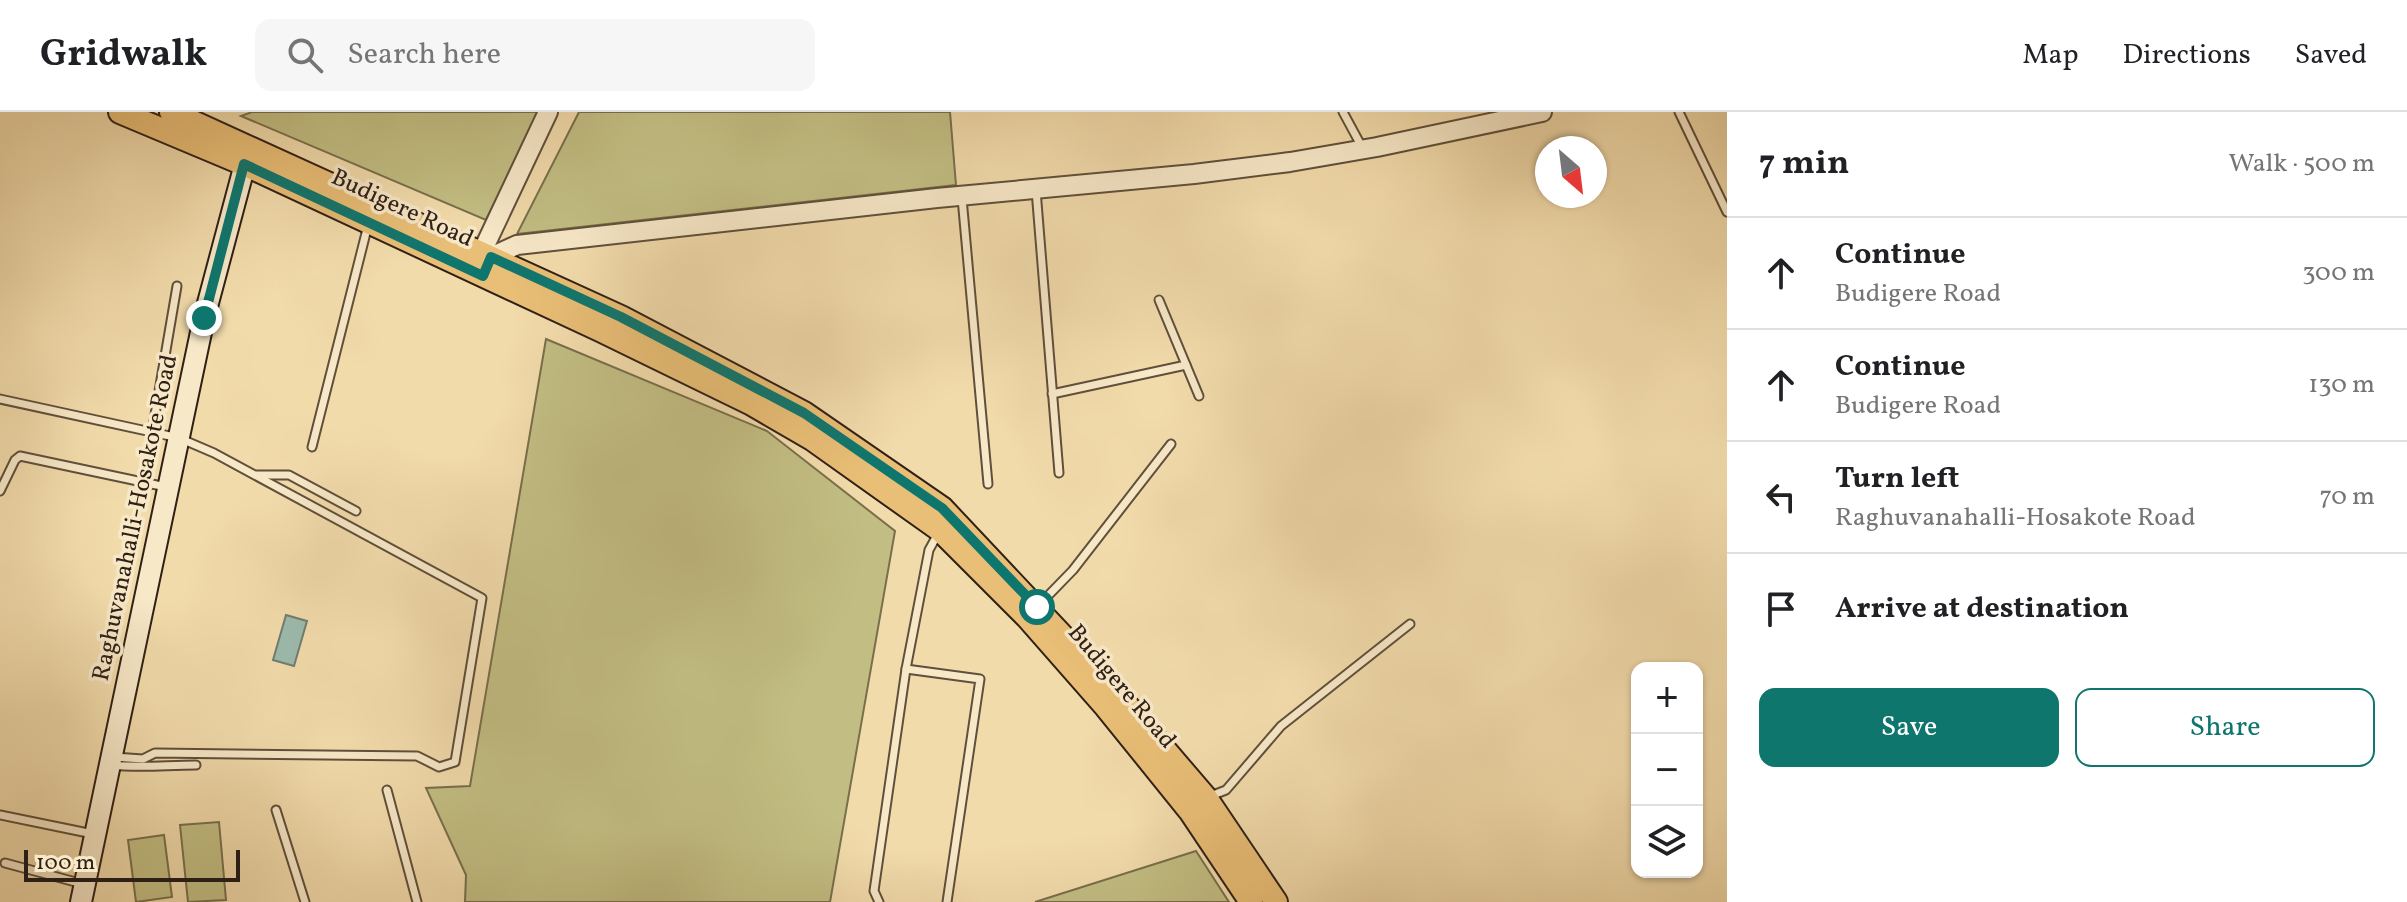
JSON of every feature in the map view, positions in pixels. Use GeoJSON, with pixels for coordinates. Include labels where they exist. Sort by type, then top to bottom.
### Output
{"type":"FeatureCollection","features":[{"type":"Feature","properties":{"kind":"main road","name":"Budigere Road"},"geometry":{"type":"LineString","coordinates":[[120,112],[247,155],[485,262],[621,317],[804,413],[942,508],[1117,694],[1206,798],[1276,902]]}},
{"type":"Feature","properties":{"kind":"main road","name":"Budigere Road"},"geometry":{"type":"LineString","coordinates":[[171,112],[368,223],[485,262],[600,330],[788,423],[940,530],[1027,617],[1106,707],[1190,811],[1251,902]]}},
{"type":"Feature","properties":{"kind":"main road","name":"Raghuvanahalli-Hosakote Road"},"geometry":{"type":"LineString","coordinates":[[83,894],[204,318],[247,155]]}},
{"type":"Feature","properties":{"kind":"street"},"geometry":{"type":"LineString","coordinates":[[485,262],[548,112]]}},
{"type":"Feature","properties":{"kind":"street"},"geometry":{"type":"LineString","coordinates":[[485,262],[517,245],[1290,162],[1542,112]]}},
{"type":"Feature","properties":{"kind":"lane"},"geometry":{"type":"LineString","coordinates":[[1343,112],[1363,149]]}},
{"type":"Feature","properties":{"kind":"lane"},"geometry":{"type":"LineString","coordinates":[[1679,112],[1727,212]]}},
{"type":"Feature","properties":{"kind":"lane"},"geometry":{"type":"LineString","coordinates":[[1035,188],[1059,473]]}},
{"type":"Feature","properties":{"kind":"lane"},"geometry":{"type":"LineString","coordinates":[[962,195],[988,484]]}},
{"type":"Feature","properties":{"kind":"lane"},"geometry":{"type":"LineString","coordinates":[[312,447],[368,223]]}},
{"type":"Feature","properties":{"kind":"lane"},"geometry":{"type":"LineString","coordinates":[[152,432],[177,286]]}},
{"type":"Feature","properties":{"kind":"lane"},"geometry":{"type":"LineString","coordinates":[[1159,300],[1199,396]]}},
{"type":"Feature","properties":{"kind":"lane"},"geometry":{"type":"LineString","coordinates":[[1052,394],[1186,365]]}},
{"type":"Feature","properties":{"kind":"lane"},"geometry":{"type":"LineString","coordinates":[[0,399],[179,438],[255,475],[482,598],[455,762],[439,767],[417,756],[155,753],[143,759],[111,761]]}},
{"type":"Feature","properties":{"kind":"lane"},"geometry":{"type":"LineString","coordinates":[[1037,607],[1073,570],[1171,444]]}},
{"type":"Feature","properties":{"kind":"lane"},"geometry":{"type":"LineString","coordinates":[[0,491],[20,456],[169,488]]}},
{"type":"Feature","properties":{"kind":"lane"},"geometry":{"type":"LineString","coordinates":[[255,475],[289,475],[356,511]]}},
{"type":"Feature","properties":{"kind":"lane"},"geometry":{"type":"LineString","coordinates":[[879,902],[874,891],[906,669],[929,550],[940,530]]}},
{"type":"Feature","properties":{"kind":"lane"},"geometry":{"type":"LineString","coordinates":[[1206,798],[1226,790],[1281,726],[1410,624]]}},
{"type":"Feature","properties":{"kind":"lane"},"geometry":{"type":"LineString","coordinates":[[906,669],[980,679],[947,902]]}},
{"type":"Feature","properties":{"kind":"lane"},"geometry":{"type":"LineString","coordinates":[[111,761],[141,768],[196,765]]}},
{"type":"Feature","properties":{"kind":"lane"},"geometry":{"type":"LineString","coordinates":[[387,790],[417,902]]}},
{"type":"Feature","properties":{"kind":"lane"},"geometry":{"type":"LineString","coordinates":[[276,810],[305,902]]}},
{"type":"Feature","properties":{"kind":"lane"},"geometry":{"type":"LineString","coordinates":[[0,815],[95,834]]}},
{"type":"Feature","properties":{"kind":"lane"},"geometry":{"type":"LineString","coordinates":[[5,863],[83,894]]}},
{"type":"Feature","properties":{"kind":"shaded area"},"geometry":{"type":"Polygon","coordinates":[[[252,112],[540,112],[486,220],[241,116],[252,112]]]}},
{"type":"Feature","properties":{"kind":"shaded area"},"geometry":{"type":"Polygon","coordinates":[[[579,112],[950,112],[956,185],[517,234],[579,112]]]}},
{"type":"Feature","properties":{"kind":"shaded area"},"geometry":{"type":"Polygon","coordinates":[[[546,339],[767,431],[895,531],[830,902],[465,902],[466,875],[426,788],[470,786],[546,339]]]}},
{"type":"Feature","properties":{"kind":"shaded area"},"geometry":{"type":"Polygon","coordinates":[[[286,615],[307,621],[294,666],[273,660],[286,615]]]}},
{"type":"Feature","properties":{"kind":"shaded area"},"geometry":{"type":"Polygon","coordinates":[[[219,822],[226,900],[188,902],[180,825],[219,822]]]}},
{"type":"Feature","properties":{"kind":"shaded area"},"geometry":{"type":"Polygon","coordinates":[[[164,835],[172,897],[136,902],[128,840],[164,835]]]}},
{"type":"Feature","properties":{"kind":"shaded area"},"geometry":{"type":"Polygon","coordinates":[[[1196,851],[1229,902],[1035,902],[1196,851]]]}},
{"type":"Feature","properties":{"kind":"route"},"geometry":{"type":"LineString","coordinates":[[204,318],[244,164],[483,276],[491,257],[621,317],[770,394],[804,413],[942,508],[1037,607]]}}]}
